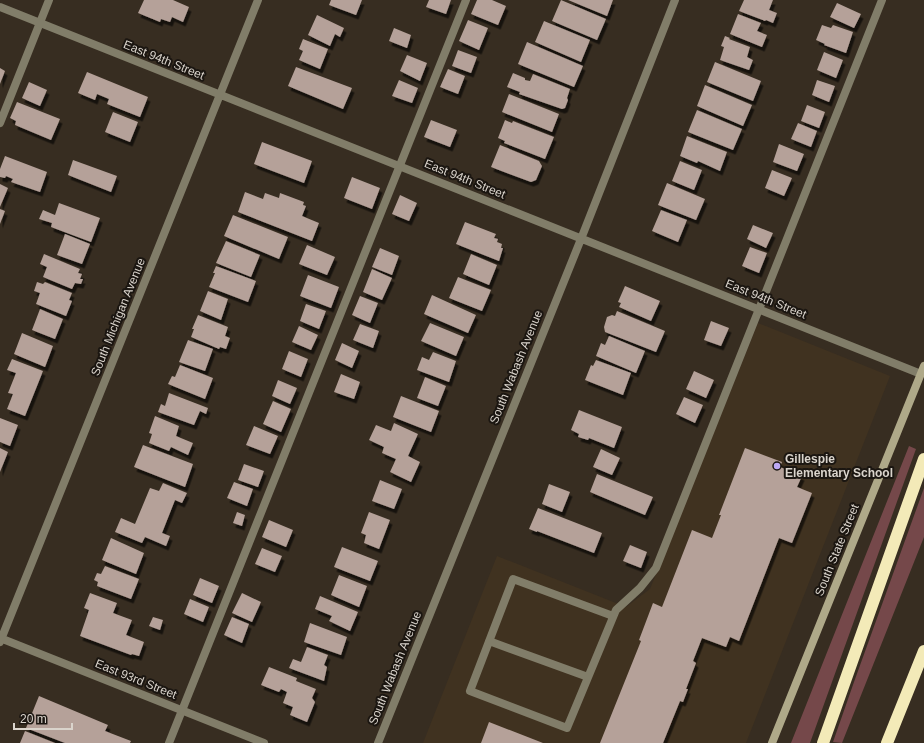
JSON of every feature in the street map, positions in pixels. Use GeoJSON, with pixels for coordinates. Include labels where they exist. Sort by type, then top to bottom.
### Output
{"type":"FeatureCollection","features":[{"type":"Feature","properties":{"kind":"highway"},"geometry":{"type":"LineString","coordinates":[[823,743],[924,459]]}},
{"type":"Feature","properties":{"kind":"highway"},"geometry":{"type":"LineString","coordinates":[[887,743],[924,651]]}},
{"type":"Feature","properties":{"kind":"main road","name":"South State Street"},"geometry":{"type":"LineString","coordinates":[[772,743],[922,370]]}},
{"type":"Feature","properties":{"kind":"street"},"geometry":{"type":"LineString","coordinates":[[0,123],[50,0]]}},
{"type":"Feature","properties":{"kind":"street","name":"South Michigan Avenue"},"geometry":{"type":"LineString","coordinates":[[1,639],[258,0]]}},
{"type":"Feature","properties":{"kind":"street"},"geometry":{"type":"LineString","coordinates":[[168,743],[466,0]]}},
{"type":"Feature","properties":{"kind":"street","name":"South Wabash Avenue"},"geometry":{"type":"LineString","coordinates":[[378,743],[581,239],[675,0]]}},
{"type":"Feature","properties":{"kind":"street"},"geometry":{"type":"LineString","coordinates":[[614,616],[513,579],[470,690],[567,728],[614,616],[616,610],[640,588],[656,568],[882,0]]}},
{"type":"Feature","properties":{"kind":"street","name":"East 94th Street"},"geometry":{"type":"LineString","coordinates":[[0,8],[759,309],[922,370]]}},
{"type":"Feature","properties":{"kind":"street","name":"East 93rd Street"},"geometry":{"type":"LineString","coordinates":[[1,639],[264,743]]}},
{"type":"Feature","properties":{"kind":"street"},"geometry":{"type":"LineString","coordinates":[[489,641],[588,677]]}},
{"type":"Feature","properties":{"kind":"shaded area","name":"Gillespie Elementary School"},"geometry":{"type":"Polygon","coordinates":[[[758,323],[890,376],[746,743],[423,743],[497,556],[626,607],[650,589],[758,323]]]}},
{"type":"Feature","properties":{"kind":"shaded area"},"geometry":{"type":"Polygon","coordinates":[[[909,446],[916,449],[810,743],[791,743],[909,446]]]}},
{"type":"Feature","properties":{"kind":"shaded area"},"geometry":{"type":"Polygon","coordinates":[[[924,488],[924,537],[842,743],[833,742],[854,682],[924,488]]]}},
{"type":"Feature","properties":{"kind":"building"},"geometry":{"type":"Polygon","coordinates":[[[144,0],[173,0],[189,7],[183,22],[172,17],[170,22],[161,19],[160,22],[138,13],[144,0]]]}},
{"type":"Feature","properties":{"kind":"building"},"geometry":{"type":"Polygon","coordinates":[[[331,0],[362,0],[356,15],[329,5],[331,0]]]}},
{"type":"Feature","properties":{"kind":"building"},"geometry":{"type":"Polygon","coordinates":[[[429,0],[451,0],[446,14],[426,7],[429,0]]]}},
{"type":"Feature","properties":{"kind":"building"},"geometry":{"type":"Polygon","coordinates":[[[477,0],[492,0],[506,6],[498,25],[471,14],[477,0]]]}},
{"type":"Feature","properties":{"kind":"building"},"geometry":{"type":"Polygon","coordinates":[[[561,0],[606,19],[597,40],[552,21],[561,0]]]}},
{"type":"Feature","properties":{"kind":"building"},"geometry":{"type":"Polygon","coordinates":[[[568,0],[613,0],[607,16],[568,0]]]}},
{"type":"Feature","properties":{"kind":"building"},"geometry":{"type":"Polygon","coordinates":[[[744,0],[773,0],[769,10],[777,13],[773,23],[739,11],[744,0]]]}},
{"type":"Feature","properties":{"kind":"building"},"geometry":{"type":"Polygon","coordinates":[[[837,3],[861,14],[854,28],[830,17],[837,3]]]}},
{"type":"Feature","properties":{"kind":"building"},"geometry":{"type":"Polygon","coordinates":[[[738,14],[761,23],[757,31],[767,35],[762,47],[730,34],[738,14]]]}},
{"type":"Feature","properties":{"kind":"building"},"geometry":{"type":"Polygon","coordinates":[[[317,15],[344,28],[340,37],[335,34],[330,46],[308,35],[317,15]]]}},
{"type":"Feature","properties":{"kind":"building"},"geometry":{"type":"Polygon","coordinates":[[[468,20],[488,28],[479,50],[459,41],[468,20]]]}},
{"type":"Feature","properties":{"kind":"building"},"geometry":{"type":"Polygon","coordinates":[[[544,21],[590,40],[581,62],[535,42],[544,21]]]}},
{"type":"Feature","properties":{"kind":"building"},"geometry":{"type":"Polygon","coordinates":[[[822,25],[831,28],[833,25],[853,32],[846,53],[824,45],[825,44],[816,40],[822,25]]]}},
{"type":"Feature","properties":{"kind":"building"},"geometry":{"type":"Polygon","coordinates":[[[394,28],[411,35],[407,48],[389,41],[394,28]]]}},
{"type":"Feature","properties":{"kind":"building"},"geometry":{"type":"Polygon","coordinates":[[[725,36],[750,47],[747,57],[753,60],[749,70],[720,60],[724,47],[721,46],[725,36]]]}},
{"type":"Feature","properties":{"kind":"building"},"geometry":{"type":"Polygon","coordinates":[[[303,39],[328,49],[320,69],[299,60],[303,51],[299,49],[303,39]]]}},
{"type":"Feature","properties":{"kind":"building"},"geometry":{"type":"Polygon","coordinates":[[[527,42],[583,66],[574,87],[518,64],[527,42]]]}},
{"type":"Feature","properties":{"kind":"building"},"geometry":{"type":"Polygon","coordinates":[[[458,50],[477,57],[471,73],[452,66],[458,50]]]}},
{"type":"Feature","properties":{"kind":"building"},"geometry":{"type":"Polygon","coordinates":[[[824,52],[843,60],[836,78],[817,70],[824,52]]]}},
{"type":"Feature","properties":{"kind":"building"},"geometry":{"type":"Polygon","coordinates":[[[407,55],[427,63],[420,81],[400,71],[407,55]]]}},
{"type":"Feature","properties":{"kind":"building"},"geometry":{"type":"Polygon","coordinates":[[[715,62],[761,81],[753,101],[707,82],[715,62]]]}},
{"type":"Feature","properties":{"kind":"building"},"geometry":{"type":"Polygon","coordinates":[[[296,67],[352,88],[343,109],[288,86],[296,67]]]}},
{"type":"Feature","properties":{"kind":"building"},"geometry":{"type":"Polygon","coordinates":[[[0,68],[5,71],[0,84],[0,68]]]}},
{"type":"Feature","properties":{"kind":"building"},"geometry":{"type":"Polygon","coordinates":[[[448,69],[465,76],[458,94],[440,87],[448,69]]]}},
{"type":"Feature","properties":{"kind":"building"},"geometry":{"type":"Polygon","coordinates":[[[87,72],[148,97],[140,117],[107,104],[109,99],[97,94],[95,100],[78,93],[87,72]]]}},
{"type":"Feature","properties":{"kind":"building"},"geometry":{"type":"Polygon","coordinates":[[[513,73],[525,78],[525,80],[530,81],[533,74],[570,89],[565,108],[562,109],[519,94],[520,92],[507,87],[513,73]]]}},
{"type":"Feature","properties":{"kind":"building"},"geometry":{"type":"Polygon","coordinates":[[[399,80],[418,88],[412,103],[392,96],[399,80]]]}},
{"type":"Feature","properties":{"kind":"building"},"geometry":{"type":"Polygon","coordinates":[[[817,80],[835,86],[829,102],[812,95],[817,80]]]}},
{"type":"Feature","properties":{"kind":"building"},"geometry":{"type":"Polygon","coordinates":[[[29,82],[47,90],[40,106],[22,98],[29,82]]]}},
{"type":"Feature","properties":{"kind":"building"},"geometry":{"type":"Polygon","coordinates":[[[705,85],[752,105],[743,126],[697,106],[705,85]]]}},
{"type":"Feature","properties":{"kind":"building"},"geometry":{"type":"Polygon","coordinates":[[[509,94],[559,114],[552,132],[502,112],[509,94]]]}},
{"type":"Feature","properties":{"kind":"building"},"geometry":{"type":"Polygon","coordinates":[[[17,102],[60,119],[51,140],[15,125],[16,121],[10,118],[17,102]]]}},
{"type":"Feature","properties":{"kind":"building"},"geometry":{"type":"Polygon","coordinates":[[[807,105],[825,112],[819,128],[801,121],[807,105]]]}},
{"type":"Feature","properties":{"kind":"building"},"geometry":{"type":"Polygon","coordinates":[[[697,110],[742,129],[733,150],[688,132],[697,110]]]}},
{"type":"Feature","properties":{"kind":"building"},"geometry":{"type":"Polygon","coordinates":[[[113,112],[138,122],[130,142],[105,132],[113,112]]]}},
{"type":"Feature","properties":{"kind":"building"},"geometry":{"type":"Polygon","coordinates":[[[431,120],[457,130],[450,147],[424,137],[431,120]]]}},
{"type":"Feature","properties":{"kind":"building"},"geometry":{"type":"Polygon","coordinates":[[[505,120],[512,123],[513,121],[554,137],[545,159],[504,143],[505,141],[498,138],[505,120]]]}},
{"type":"Feature","properties":{"kind":"building"},"geometry":{"type":"Polygon","coordinates":[[[798,123],[817,131],[811,147],[791,139],[798,123]]]}},
{"type":"Feature","properties":{"kind":"building"},"geometry":{"type":"Polygon","coordinates":[[[687,136],[727,152],[720,171],[698,161],[697,163],[680,156],[687,136]]]}},
{"type":"Feature","properties":{"kind":"building"},"geometry":{"type":"Polygon","coordinates":[[[262,142],[312,161],[304,183],[254,164],[262,142]]]}},
{"type":"Feature","properties":{"kind":"building"},"geometry":{"type":"Polygon","coordinates":[[[779,144],[804,154],[797,171],[773,162],[779,144]]]}},
{"type":"Feature","properties":{"kind":"building"},"geometry":{"type":"Polygon","coordinates":[[[500,145],[539,161],[542,166],[536,180],[531,182],[491,167],[500,145]]]}},
{"type":"Feature","properties":{"kind":"building"},"geometry":{"type":"Polygon","coordinates":[[[5,156],[47,172],[40,192],[11,182],[13,179],[6,176],[5,178],[0,177],[0,169],[5,156]]]}},
{"type":"Feature","properties":{"kind":"building"},"geometry":{"type":"Polygon","coordinates":[[[73,160],[117,176],[111,192],[68,175],[73,160]]]}},
{"type":"Feature","properties":{"kind":"building"},"geometry":{"type":"Polygon","coordinates":[[[680,161],[702,170],[694,190],[672,181],[680,161]]]}},
{"type":"Feature","properties":{"kind":"building"},"geometry":{"type":"Polygon","coordinates":[[[772,170],[792,178],[784,196],[765,188],[772,170]]]}},
{"type":"Feature","properties":{"kind":"building"},"geometry":{"type":"Polygon","coordinates":[[[352,177],[380,188],[372,209],[344,198],[352,177]]]}},
{"type":"Feature","properties":{"kind":"building"},"geometry":{"type":"Polygon","coordinates":[[[667,183],[705,199],[696,220],[658,205],[667,183]]]}},
{"type":"Feature","properties":{"kind":"building"},"geometry":{"type":"Polygon","coordinates":[[[0,184],[8,188],[0,207],[0,184]]]}},
{"type":"Feature","properties":{"kind":"building"},"geometry":{"type":"Polygon","coordinates":[[[245,192],[263,199],[265,193],[279,198],[280,193],[304,202],[303,205],[306,206],[302,216],[319,223],[312,241],[238,212],[245,192]]]}},
{"type":"Feature","properties":{"kind":"building"},"geometry":{"type":"Polygon","coordinates":[[[400,195],[417,203],[409,221],[392,214],[400,195]]]}},
{"type":"Feature","properties":{"kind":"building"},"geometry":{"type":"Polygon","coordinates":[[[59,203],[100,218],[91,242],[51,227],[52,223],[39,219],[43,210],[55,215],[59,203]]]}},
{"type":"Feature","properties":{"kind":"building"},"geometry":{"type":"Polygon","coordinates":[[[0,209],[5,211],[0,224],[0,209]]]}},
{"type":"Feature","properties":{"kind":"building"},"geometry":{"type":"Polygon","coordinates":[[[661,210],[687,220],[678,242],[652,231],[661,210]]]}},
{"type":"Feature","properties":{"kind":"building"},"geometry":{"type":"Polygon","coordinates":[[[233,215],[288,237],[279,259],[224,236],[233,215]]]}},
{"type":"Feature","properties":{"kind":"building"},"geometry":{"type":"Polygon","coordinates":[[[465,222],[496,234],[494,238],[498,239],[497,242],[502,244],[501,248],[503,248],[499,261],[456,244],[465,222]]]}},
{"type":"Feature","properties":{"kind":"building"},"geometry":{"type":"Polygon","coordinates":[[[753,225],[773,233],[766,248],[747,239],[753,225]]]}},
{"type":"Feature","properties":{"kind":"building"},"geometry":{"type":"Polygon","coordinates":[[[65,234],[90,244],[82,264],[57,255],[65,234]]]}},
{"type":"Feature","properties":{"kind":"building"},"geometry":{"type":"Polygon","coordinates":[[[226,241],[260,255],[251,277],[216,263],[226,241]]]}},
{"type":"Feature","properties":{"kind":"building"},"geometry":{"type":"Polygon","coordinates":[[[307,245],[335,257],[327,275],[299,264],[307,245]]]}},
{"type":"Feature","properties":{"kind":"building"},"geometry":{"type":"Polygon","coordinates":[[[750,247],[767,253],[759,273],[742,266],[750,247]]]}},
{"type":"Feature","properties":{"kind":"building"},"geometry":{"type":"Polygon","coordinates":[[[380,248],[399,256],[392,275],[372,267],[380,248]]]}},
{"type":"Feature","properties":{"kind":"building"},"geometry":{"type":"Polygon","coordinates":[[[44,254],[80,269],[78,273],[82,274],[80,279],[83,279],[81,284],[75,283],[72,289],[43,277],[47,267],[40,264],[44,254]]]}},
{"type":"Feature","properties":{"kind":"building"},"geometry":{"type":"Polygon","coordinates":[[[471,254],[497,265],[489,285],[463,274],[471,254]]]}},
{"type":"Feature","properties":{"kind":"building"},"geometry":{"type":"Polygon","coordinates":[[[216,266],[256,281],[248,302],[209,287],[215,273],[213,273],[216,266]]]}},
{"type":"Feature","properties":{"kind":"building"},"geometry":{"type":"Polygon","coordinates":[[[372,269],[392,278],[382,300],[363,292],[372,269]]]}},
{"type":"Feature","properties":{"kind":"building"},"geometry":{"type":"Polygon","coordinates":[[[308,275],[339,287],[331,308],[300,296],[308,275]]]}},
{"type":"Feature","properties":{"kind":"building"},"geometry":{"type":"Polygon","coordinates":[[[458,277],[491,290],[482,311],[449,298],[458,277]]]}},
{"type":"Feature","properties":{"kind":"building"},"geometry":{"type":"Polygon","coordinates":[[[37,282],[43,284],[45,282],[72,293],[69,300],[72,301],[66,316],[36,304],[40,293],[34,291],[37,282]]]}},
{"type":"Feature","properties":{"kind":"building"},"geometry":{"type":"Polygon","coordinates":[[[625,286],[660,301],[651,321],[619,307],[621,303],[618,302],[625,286]]]}},
{"type":"Feature","properties":{"kind":"building"},"geometry":{"type":"Polygon","coordinates":[[[208,291],[228,299],[221,320],[200,311],[208,291]]]}},
{"type":"Feature","properties":{"kind":"building"},"geometry":{"type":"Polygon","coordinates":[[[432,295],[476,315],[468,333],[424,314],[432,295]]]}},
{"type":"Feature","properties":{"kind":"building"},"geometry":{"type":"Polygon","coordinates":[[[360,296],[378,303],[370,323],[352,315],[360,296]]]}},
{"type":"Feature","properties":{"kind":"building"},"geometry":{"type":"Polygon","coordinates":[[[306,304],[326,311],[319,329],[300,321],[306,304]]]}},
{"type":"Feature","properties":{"kind":"building"},"geometry":{"type":"Polygon","coordinates":[[[40,309],[63,319],[55,339],[32,330],[40,309]]]}},
{"type":"Feature","properties":{"kind":"building"},"geometry":{"type":"Polygon","coordinates":[[[617,311],[665,331],[656,352],[605,332],[604,327],[607,317],[612,315],[615,316],[617,311]]]}},
{"type":"Feature","properties":{"kind":"building"},"geometry":{"type":"Polygon","coordinates":[[[198,315],[228,327],[225,336],[230,338],[226,349],[220,347],[219,349],[191,337],[194,329],[192,329],[198,315]]]}},
{"type":"Feature","properties":{"kind":"building"},"geometry":{"type":"Polygon","coordinates":[[[711,321],[729,328],[721,346],[704,340],[711,321]]]}},
{"type":"Feature","properties":{"kind":"building"},"geometry":{"type":"Polygon","coordinates":[[[430,323],[464,337],[456,356],[421,341],[430,323]]]}},
{"type":"Feature","properties":{"kind":"building"},"geometry":{"type":"Polygon","coordinates":[[[360,324],[379,331],[373,348],[353,340],[360,324]]]}},
{"type":"Feature","properties":{"kind":"building"},"geometry":{"type":"Polygon","coordinates":[[[299,326],[318,335],[311,350],[292,342],[299,326]]]}},
{"type":"Feature","properties":{"kind":"building"},"geometry":{"type":"Polygon","coordinates":[[[22,333],[53,346],[45,367],[14,354],[22,333]]]}},
{"type":"Feature","properties":{"kind":"building"},"geometry":{"type":"Polygon","coordinates":[[[609,336],[645,351],[636,373],[596,356],[601,343],[605,345],[609,336]]]}},
{"type":"Feature","properties":{"kind":"building"},"geometry":{"type":"Polygon","coordinates":[[[188,340],[213,349],[205,371],[179,362],[188,340]]]}},
{"type":"Feature","properties":{"kind":"building"},"geometry":{"type":"Polygon","coordinates":[[[342,343],[359,351],[352,368],[335,360],[342,343]]]}},
{"type":"Feature","properties":{"kind":"building"},"geometry":{"type":"Polygon","coordinates":[[[289,351],[308,359],[301,377],[282,369],[289,351]]]}},
{"type":"Feature","properties":{"kind":"building"},"geometry":{"type":"Polygon","coordinates":[[[433,352],[456,361],[449,382],[417,370],[422,357],[429,360],[433,352]]]}},
{"type":"Feature","properties":{"kind":"building"},"geometry":{"type":"Polygon","coordinates":[[[12,359],[43,371],[25,416],[7,409],[13,394],[8,393],[16,373],[7,370],[12,359]]]}},
{"type":"Feature","properties":{"kind":"building"},"geometry":{"type":"Polygon","coordinates":[[[596,360],[631,373],[623,395],[585,380],[591,365],[593,366],[596,360]]]}},
{"type":"Feature","properties":{"kind":"building"},"geometry":{"type":"Polygon","coordinates":[[[180,365],[213,378],[205,399],[168,384],[172,376],[175,377],[180,365]]]}},
{"type":"Feature","properties":{"kind":"building"},"geometry":{"type":"Polygon","coordinates":[[[694,371],[714,380],[706,398],[686,389],[694,371]]]}},
{"type":"Feature","properties":{"kind":"building"},"geometry":{"type":"Polygon","coordinates":[[[341,374],[360,382],[354,399],[334,392],[341,374]]]}},
{"type":"Feature","properties":{"kind":"building"},"geometry":{"type":"Polygon","coordinates":[[[425,377],[446,386],[438,406],[417,398],[425,377]]]}},
{"type":"Feature","properties":{"kind":"building"},"geometry":{"type":"Polygon","coordinates":[[[278,380],[297,388],[290,404],[272,396],[278,380]]]}},
{"type":"Feature","properties":{"kind":"building"},"geometry":{"type":"Polygon","coordinates":[[[169,393],[208,408],[206,414],[200,411],[194,425],[158,412],[161,404],[165,406],[169,393]]]}},
{"type":"Feature","properties":{"kind":"building"},"geometry":{"type":"Polygon","coordinates":[[[401,396],[439,411],[431,432],[393,417],[401,396]]]}},
{"type":"Feature","properties":{"kind":"building"},"geometry":{"type":"Polygon","coordinates":[[[684,397],[703,405],[695,423],[676,414],[684,397]]]}},
{"type":"Feature","properties":{"kind":"building"},"geometry":{"type":"Polygon","coordinates":[[[273,401],[291,409],[281,432],[263,424],[273,401]]]}},
{"type":"Feature","properties":{"kind":"building"},"geometry":{"type":"Polygon","coordinates":[[[579,410],[622,427],[614,448],[589,438],[588,440],[578,437],[579,434],[571,430],[579,410]]]}},
{"type":"Feature","properties":{"kind":"building"},"geometry":{"type":"Polygon","coordinates":[[[155,416],[179,426],[176,436],[193,443],[188,455],[171,447],[169,451],[149,443],[152,434],[149,433],[155,416]]]}},
{"type":"Feature","properties":{"kind":"building"},"geometry":{"type":"Polygon","coordinates":[[[0,418],[18,425],[10,446],[0,442],[0,418]]]}},
{"type":"Feature","properties":{"kind":"building"},"geometry":{"type":"Polygon","coordinates":[[[394,423],[418,434],[408,456],[420,462],[411,482],[390,472],[396,459],[382,453],[384,447],[369,440],[376,425],[391,431],[394,423]]]}},
{"type":"Feature","properties":{"kind":"building"},"geometry":{"type":"Polygon","coordinates":[[[254,426],[278,436],[270,454],[246,445],[254,426]]]}},
{"type":"Feature","properties":{"kind":"building"},"geometry":{"type":"Polygon","coordinates":[[[143,445],[193,464],[185,487],[134,467],[143,445]]]}},
{"type":"Feature","properties":{"kind":"building"},"geometry":{"type":"Polygon","coordinates":[[[0,448],[8,452],[0,472],[0,448]]]}},
{"type":"Feature","properties":{"kind":"building"},"geometry":{"type":"Polygon","coordinates":[[[745,448],[782,462],[780,467],[802,476],[797,487],[812,493],[792,543],[779,538],[739,641],[730,637],[726,647],[702,638],[693,661],[696,663],[686,689],[688,689],[683,702],[680,701],[663,743],[600,743],[641,641],[639,640],[653,603],[662,607],[692,530],[712,538],[721,515],[719,515],[745,448]]]}},
{"type":"Feature","properties":{"kind":"building"},"geometry":{"type":"Polygon","coordinates":[[[601,449],[620,458],[612,475],[593,467],[601,449]]]}},
{"type":"Feature","properties":{"kind":"building"},"geometry":{"type":"Polygon","coordinates":[[[244,464],[264,471],[258,487],[238,480],[244,464]]]}},
{"type":"Feature","properties":{"kind":"building"},"geometry":{"type":"Polygon","coordinates":[[[597,474],[653,497],[645,515],[590,492],[597,474]]]}},
{"type":"Feature","properties":{"kind":"building"},"geometry":{"type":"Polygon","coordinates":[[[380,480],[402,489],[394,509],[372,501],[380,480]]]}},
{"type":"Feature","properties":{"kind":"building"},"geometry":{"type":"Polygon","coordinates":[[[234,482],[253,489],[247,506],[227,498],[234,482]]]}},
{"type":"Feature","properties":{"kind":"building"},"geometry":{"type":"Polygon","coordinates":[[[163,483],[187,493],[182,503],[175,500],[162,533],[170,536],[166,546],[145,537],[142,543],[115,532],[121,518],[135,524],[150,488],[159,491],[163,483]]]}},
{"type":"Feature","properties":{"kind":"building"},"geometry":{"type":"Polygon","coordinates":[[[549,484],[570,492],[562,512],[542,504],[549,484]]]}},
{"type":"Feature","properties":{"kind":"building"},"geometry":{"type":"Polygon","coordinates":[[[538,508],[602,533],[594,553],[529,529],[538,508]]]}},
{"type":"Feature","properties":{"kind":"building"},"geometry":{"type":"Polygon","coordinates":[[[237,512],[245,515],[242,526],[233,523],[237,512]]]}},
{"type":"Feature","properties":{"kind":"building"},"geometry":{"type":"Polygon","coordinates":[[[369,512],[390,520],[379,549],[364,543],[366,535],[361,533],[369,512]]]}},
{"type":"Feature","properties":{"kind":"building"},"geometry":{"type":"Polygon","coordinates":[[[269,520],[293,530],[286,547],[262,537],[269,520]]]}},
{"type":"Feature","properties":{"kind":"building"},"geometry":{"type":"Polygon","coordinates":[[[111,538],[144,553],[136,574],[102,560],[111,538]]]}},
{"type":"Feature","properties":{"kind":"building"},"geometry":{"type":"Polygon","coordinates":[[[630,545],[647,552],[641,568],[623,561],[630,545]]]}},
{"type":"Feature","properties":{"kind":"building"},"geometry":{"type":"Polygon","coordinates":[[[342,547],[378,561],[370,581],[334,567],[342,547]]]}},
{"type":"Feature","properties":{"kind":"building"},"geometry":{"type":"Polygon","coordinates":[[[262,548],[282,556],[275,572],[255,564],[262,548]]]}},
{"type":"Feature","properties":{"kind":"building"},"geometry":{"type":"Polygon","coordinates":[[[105,566],[139,579],[131,599],[97,586],[98,582],[94,580],[97,573],[101,574],[105,566]]]}},
{"type":"Feature","properties":{"kind":"building"},"geometry":{"type":"Polygon","coordinates":[[[339,575],[367,586],[359,607],[331,595],[339,575]]]}},
{"type":"Feature","properties":{"kind":"building"},"geometry":{"type":"Polygon","coordinates":[[[200,578],[219,586],[212,603],[193,595],[200,578]]]}},
{"type":"Feature","properties":{"kind":"building"},"geometry":{"type":"Polygon","coordinates":[[[90,593],[117,603],[113,613],[132,620],[126,635],[144,642],[139,656],[131,655],[80,636],[89,610],[84,608],[90,593]]]}},
{"type":"Feature","properties":{"kind":"building"},"geometry":{"type":"Polygon","coordinates":[[[242,593],[261,602],[252,622],[232,613],[242,593]]]}},
{"type":"Feature","properties":{"kind":"building"},"geometry":{"type":"Polygon","coordinates":[[[320,596],[358,612],[350,631],[329,621],[332,616],[315,609],[320,596]]]}},
{"type":"Feature","properties":{"kind":"building"},"geometry":{"type":"Polygon","coordinates":[[[190,599],[209,607],[203,622],[184,614],[190,599]]]}},
{"type":"Feature","properties":{"kind":"building"},"geometry":{"type":"Polygon","coordinates":[[[153,617],[163,620],[160,630],[149,626],[153,617]]]}},
{"type":"Feature","properties":{"kind":"building"},"geometry":{"type":"Polygon","coordinates":[[[232,617],[249,624],[242,643],[224,635],[232,617]]]}},
{"type":"Feature","properties":{"kind":"building"},"geometry":{"type":"Polygon","coordinates":[[[310,623],[347,637],[341,655],[304,642],[310,623]]]}},
{"type":"Feature","properties":{"kind":"building"},"geometry":{"type":"Polygon","coordinates":[[[307,647],[328,655],[324,665],[327,667],[324,681],[289,668],[293,659],[301,662],[307,647]]]}},
{"type":"Feature","properties":{"kind":"building"},"geometry":{"type":"Polygon","coordinates":[[[269,667],[297,678],[296,681],[316,689],[312,698],[315,702],[307,722],[290,715],[293,707],[283,703],[287,692],[281,689],[279,692],[261,685],[269,667]]]}},
{"type":"Feature","properties":{"kind":"building"},"geometry":{"type":"Polygon","coordinates":[[[39,696],[108,725],[105,731],[131,741],[130,743],[65,743],[26,728],[39,696]]]}},
{"type":"Feature","properties":{"kind":"building"},"geometry":{"type":"Polygon","coordinates":[[[489,722],[543,743],[481,743],[489,722]]]}},
{"type":"Feature","properties":{"kind":"building"},"geometry":{"type":"Polygon","coordinates":[[[25,731],[55,743],[20,743],[25,731]]]}},
{"type":"Feature","properties":{"kind":"place","name":"Gillespie Elementary School"},"geometry":{"type":"Point","coordinates":[777,466]}}]}
